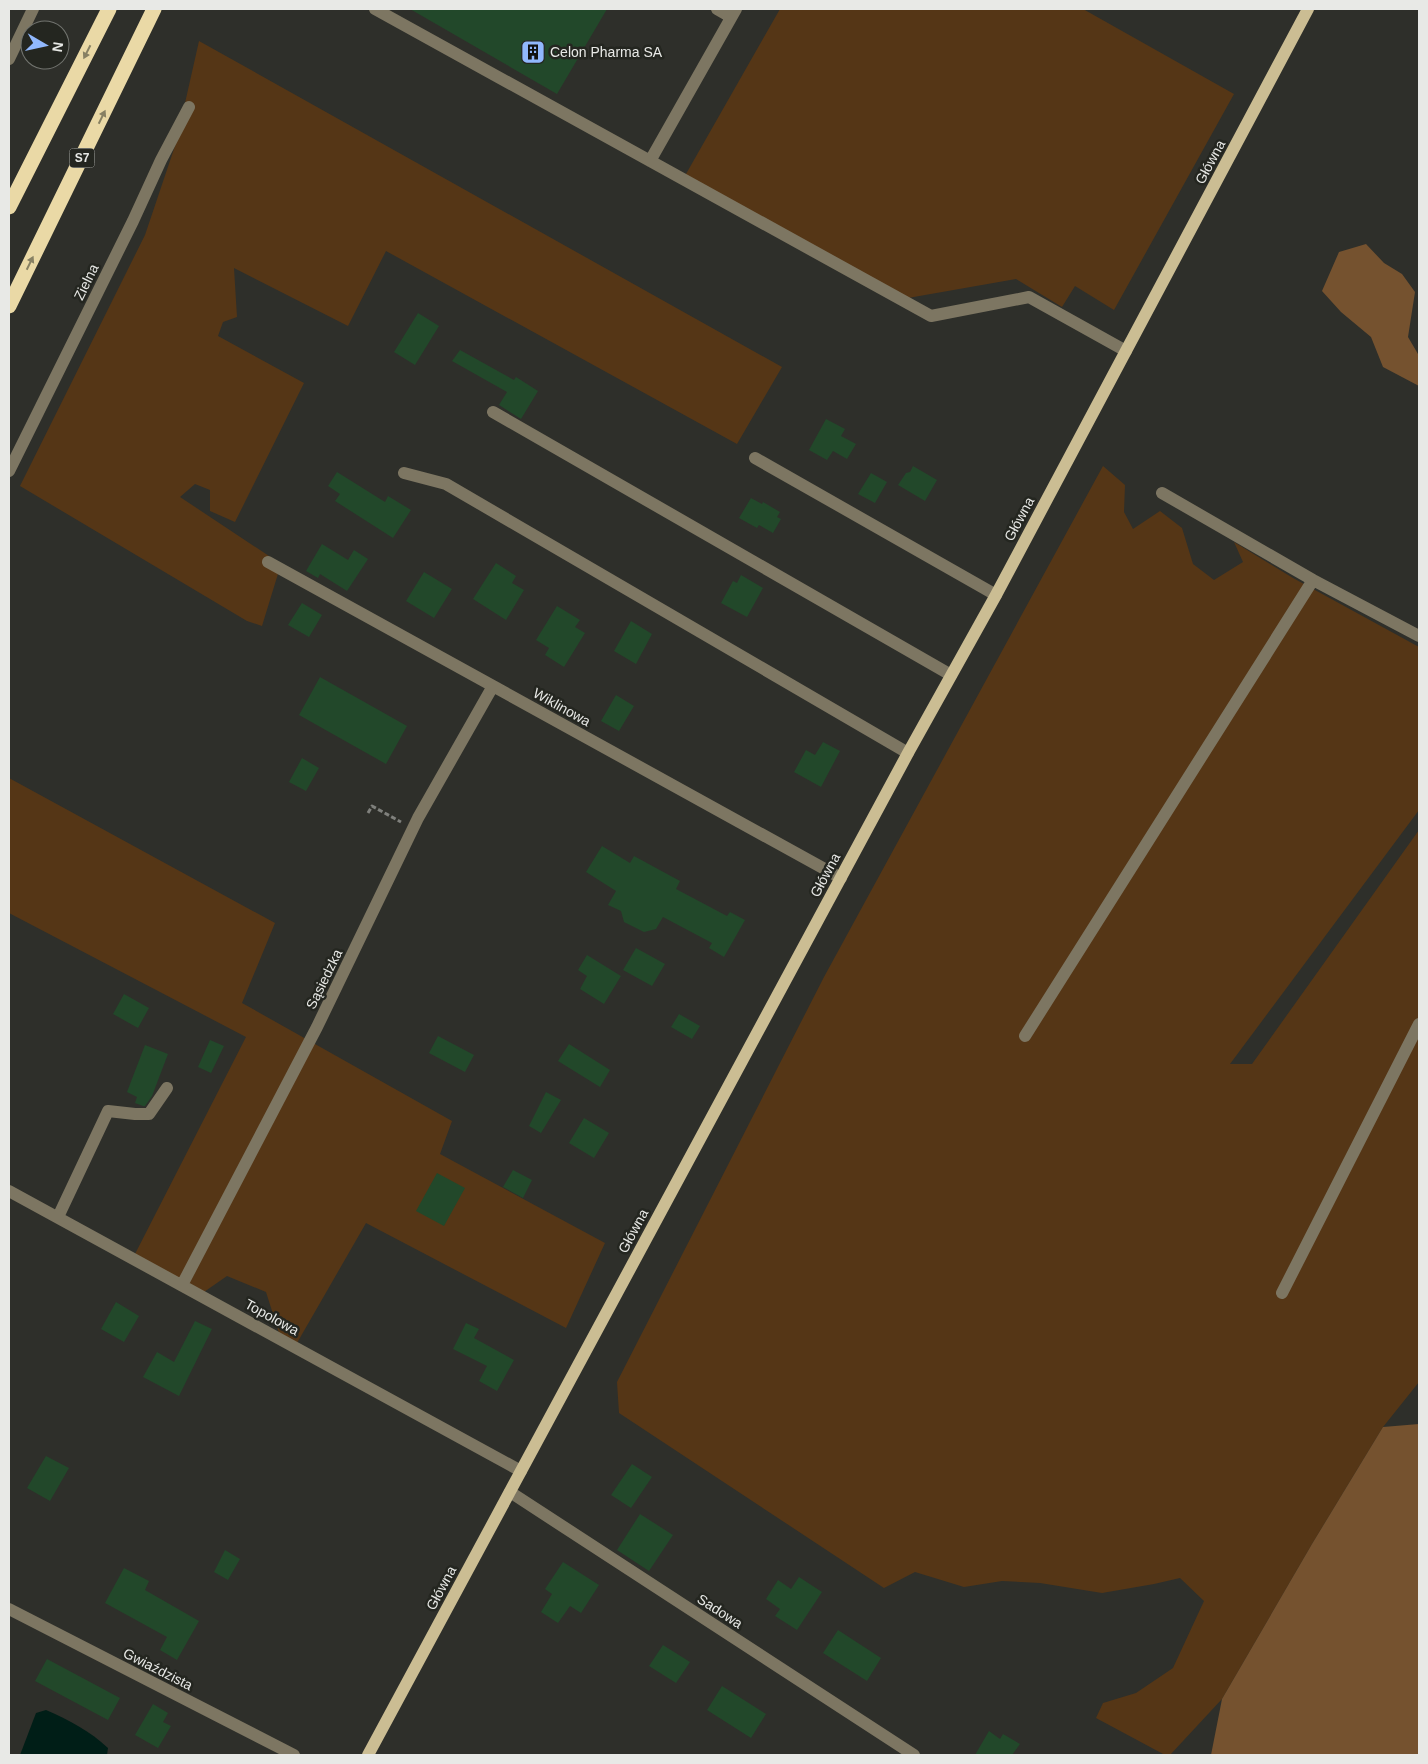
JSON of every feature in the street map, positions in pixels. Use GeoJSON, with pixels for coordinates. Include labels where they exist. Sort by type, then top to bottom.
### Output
{"type":"FeatureCollection","features":[{"type":"Feature","properties":{"kind":"highway"},"geometry":{"type":"LineString","coordinates":[[9,207],[109,9]]}},
{"type":"Feature","properties":{"kind":"highway","name":"S7"},"geometry":{"type":"LineString","coordinates":[[9,306],[154,9]]}},
{"type":"Feature","properties":{"kind":"main road","name":"Główna"},"geometry":{"type":"LineString","coordinates":[[368,1755],[908,753],[996,595],[1308,9]]}},
{"type":"Feature","properties":{"kind":"street"},"geometry":{"type":"LineString","coordinates":[[9,59],[33,9]]}},
{"type":"Feature","properties":{"kind":"street"},"geometry":{"type":"LineString","coordinates":[[374,9],[931,316],[1029,297],[1126,351]]}},
{"type":"Feature","properties":{"kind":"street"},"geometry":{"type":"LineString","coordinates":[[650,161],[734,13],[717,9]]}},
{"type":"Feature","properties":{"kind":"street","name":"Zielna"},"geometry":{"type":"LineString","coordinates":[[9,471],[133,221],[161,160],[189,107]]}},
{"type":"Feature","properties":{"kind":"street"},"geometry":{"type":"LineString","coordinates":[[493,412],[951,675]]}},
{"type":"Feature","properties":{"kind":"street"},"geometry":{"type":"LineString","coordinates":[[755,458],[996,595]]}},
{"type":"Feature","properties":{"kind":"street"},"geometry":{"type":"LineString","coordinates":[[404,473],[446,484],[908,753]]}},
{"type":"Feature","properties":{"kind":"street"},"geometry":{"type":"LineString","coordinates":[[1162,493],[1313,580],[1419,636]]}},
{"type":"Feature","properties":{"kind":"street","name":"Wiklinowa"},"geometry":{"type":"LineString","coordinates":[[268,562],[841,878]]}},
{"type":"Feature","properties":{"kind":"street"},"geometry":{"type":"LineString","coordinates":[[1025,1036],[1313,580]]}},
{"type":"Feature","properties":{"kind":"street","name":"Sąsiedzka"},"geometry":{"type":"LineString","coordinates":[[182,1285],[317,1026],[418,818],[493,686]]}},
{"type":"Feature","properties":{"kind":"street"},"geometry":{"type":"LineString","coordinates":[[1282,1293],[1419,1024]]}},
{"type":"Feature","properties":{"kind":"street"},"geometry":{"type":"LineString","coordinates":[[58,1217],[108,1111],[149,1114],[167,1088]]}},
{"type":"Feature","properties":{"kind":"street","name":"Topolowa"},"geometry":{"type":"LineString","coordinates":[[9,1191],[521,1471]]}},
{"type":"Feature","properties":{"kind":"street","name":"Sadowa"},"geometry":{"type":"LineString","coordinates":[[510,1492],[914,1755]]}},
{"type":"Feature","properties":{"kind":"street","name":"Gwiaździsta"},"geometry":{"type":"LineString","coordinates":[[9,1609],[294,1755]]}},
{"type":"Feature","properties":{"kind":"path"},"geometry":{"type":"LineString","coordinates":[[368,813],[372,806],[398,820]]}},
{"type":"Feature","properties":{"kind":"shaded area"},"geometry":{"type":"Polygon","coordinates":[[[780,9],[1083,9],[1234,94],[1114,310],[1075,286],[1062,307],[1016,279],[908,298],[682,181],[780,9]]]}},
{"type":"Feature","properties":{"kind":"shaded area"},"geometry":{"type":"Polygon","coordinates":[[[199,41],[782,367],[737,444],[386,251],[348,326],[234,268],[237,317],[223,322],[218,336],[304,383],[235,522],[210,511],[210,490],[195,484],[180,497],[281,564],[262,626],[247,621],[20,486],[145,235],[176,143],[199,41]]]}},
{"type":"Feature","properties":{"kind":"shaded area"},"geometry":{"type":"Polygon","coordinates":[[[1366,244],[1384,263],[1402,274],[1415,292],[1408,337],[1419,354],[1419,386],[1383,367],[1371,337],[1341,312],[1322,291],[1339,252],[1366,244]]]}},
{"type":"Feature","properties":{"kind":"shaded area"},"geometry":{"type":"Polygon","coordinates":[[[1103,466],[1125,485],[1124,512],[1133,529],[1160,511],[1182,528],[1193,564],[1214,580],[1243,562],[1234,542],[1293,578],[1419,647],[1419,810],[1230,1064],[1252,1064],[1419,830],[1419,1382],[1383,1427],[1312,1544],[1222,1699],[1170,1755],[1165,1755],[1096,1718],[1103,1703],[1136,1693],[1173,1668],[1204,1601],[1180,1578],[1102,1593],[1040,1583],[1002,1581],[964,1587],[915,1572],[884,1588],[619,1413],[617,1382],[824,977],[1103,466]]]}},
{"type":"Feature","properties":{"kind":"shaded area"},"geometry":{"type":"Polygon","coordinates":[[[9,778],[275,923],[242,1003],[452,1121],[440,1154],[605,1243],[566,1328],[366,1223],[297,1343],[279,1333],[266,1292],[227,1276],[204,1292],[135,1254],[246,1037],[9,913],[9,778]]]}},
{"type":"Feature","properties":{"kind":"shaded area"},"geometry":{"type":"Polygon","coordinates":[[[1419,1424],[1419,1755],[1211,1755],[1222,1699],[1312,1544],[1383,1427],[1419,1424]]]}},
{"type":"Feature","properties":{"kind":"water"},"geometry":{"type":"Polygon","coordinates":[[[46,1710],[94,1736],[108,1748],[107,1755],[20,1755],[36,1713],[46,1710]]]}},
{"type":"Feature","properties":{"kind":"building","name":"Celon Pharma SA"},"geometry":{"type":"Polygon","coordinates":[[[410,9],[607,9],[557,94],[410,9]]]}},
{"type":"Feature","properties":{"kind":"building"},"geometry":{"type":"Polygon","coordinates":[[[418,313],[439,326],[415,365],[394,352],[418,313]]]}},
{"type":"Feature","properties":{"kind":"building"},"geometry":{"type":"Polygon","coordinates":[[[460,350],[514,380],[516,377],[538,391],[521,419],[499,405],[507,392],[452,361],[460,350]]]}},
{"type":"Feature","properties":{"kind":"building"},"geometry":{"type":"Polygon","coordinates":[[[826,419],[845,429],[841,436],[856,444],[847,459],[833,451],[827,460],[809,450],[826,419]]]}},
{"type":"Feature","properties":{"kind":"building"},"geometry":{"type":"Polygon","coordinates":[[[913,466],[937,480],[925,501],[898,485],[913,466]]]}},
{"type":"Feature","properties":{"kind":"building"},"geometry":{"type":"Polygon","coordinates":[[[337,472],[385,502],[388,496],[411,510],[393,538],[335,501],[340,494],[328,486],[337,472]]]}},
{"type":"Feature","properties":{"kind":"building"},"geometry":{"type":"Polygon","coordinates":[[[871,473],[887,482],[875,503],[858,494],[871,473]]]}},
{"type":"Feature","properties":{"kind":"building"},"geometry":{"type":"Polygon","coordinates":[[[751,498],[762,504],[763,502],[780,512],[777,517],[781,519],[773,533],[759,525],[757,528],[739,518],[751,498]]]}},
{"type":"Feature","properties":{"kind":"building"},"geometry":{"type":"Polygon","coordinates":[[[322,544],[348,560],[354,550],[368,559],[347,591],[320,574],[318,578],[306,571],[322,544]]]}},
{"type":"Feature","properties":{"kind":"building"},"geometry":{"type":"Polygon","coordinates":[[[496,563],[516,576],[512,583],[524,590],[506,620],[473,599],[496,563]]]}},
{"type":"Feature","properties":{"kind":"building"},"geometry":{"type":"Polygon","coordinates":[[[424,572],[452,589],[434,618],[406,601],[424,572]]]}},
{"type":"Feature","properties":{"kind":"building"},"geometry":{"type":"Polygon","coordinates":[[[741,575],[763,588],[747,617],[721,603],[733,581],[737,583],[741,575]]]}},
{"type":"Feature","properties":{"kind":"building"},"geometry":{"type":"Polygon","coordinates":[[[302,603],[322,615],[309,637],[288,625],[302,603]]]}},
{"type":"Feature","properties":{"kind":"building"},"geometry":{"type":"Polygon","coordinates":[[[557,606],[580,620],[575,627],[585,633],[564,667],[545,655],[549,648],[536,640],[557,606]]]}},
{"type":"Feature","properties":{"kind":"building"},"geometry":{"type":"Polygon","coordinates":[[[631,621],[652,634],[636,664],[614,651],[631,621]]]}},
{"type":"Feature","properties":{"kind":"building"},"geometry":{"type":"Polygon","coordinates":[[[320,677],[407,726],[386,764],[299,715],[320,677]]]}},
{"type":"Feature","properties":{"kind":"building"},"geometry":{"type":"Polygon","coordinates":[[[616,695],[634,706],[619,731],[601,721],[616,695]]]}},
{"type":"Feature","properties":{"kind":"building"},"geometry":{"type":"Polygon","coordinates":[[[823,742],[840,751],[821,787],[794,772],[806,750],[815,755],[823,742]]]}},
{"type":"Feature","properties":{"kind":"building"},"geometry":{"type":"Polygon","coordinates":[[[302,758],[319,768],[306,791],[289,782],[302,758]]]}},
{"type":"Feature","properties":{"kind":"building"},"geometry":{"type":"Polygon","coordinates":[[[602,846],[630,863],[634,856],[680,881],[676,889],[727,916],[730,912],[745,920],[724,957],[709,948],[712,943],[663,917],[656,929],[644,932],[624,922],[621,911],[608,905],[616,891],[586,872],[602,846]]]}},
{"type":"Feature","properties":{"kind":"building"},"geometry":{"type":"Polygon","coordinates":[[[636,948],[665,964],[652,986],[623,970],[636,948]]]}},
{"type":"Feature","properties":{"kind":"building"},"geometry":{"type":"Polygon","coordinates":[[[587,955],[621,976],[604,1004],[580,989],[587,976],[578,970],[587,955]]]}},
{"type":"Feature","properties":{"kind":"building"},"geometry":{"type":"Polygon","coordinates":[[[124,994],[149,1008],[138,1028],[113,1014],[124,994]]]}},
{"type":"Feature","properties":{"kind":"building"},"geometry":{"type":"Polygon","coordinates":[[[679,1014],[700,1026],[692,1039],[671,1027],[679,1014]]]}},
{"type":"Feature","properties":{"kind":"building"},"geometry":{"type":"Polygon","coordinates":[[[438,1036],[474,1055],[465,1072],[429,1053],[438,1036]]]}},
{"type":"Feature","properties":{"kind":"building"},"geometry":{"type":"Polygon","coordinates":[[[210,1040],[224,1046],[211,1073],[198,1067],[210,1040]]]}},
{"type":"Feature","properties":{"kind":"building"},"geometry":{"type":"Polygon","coordinates":[[[569,1044],[610,1070],[600,1087],[558,1061],[569,1044]]]}},
{"type":"Feature","properties":{"kind":"building"},"geometry":{"type":"Polygon","coordinates":[[[145,1045],[168,1054],[152,1096],[143,1106],[135,1103],[137,1097],[127,1092],[145,1045]]]}},
{"type":"Feature","properties":{"kind":"building"},"geometry":{"type":"Polygon","coordinates":[[[546,1092],[561,1100],[541,1133],[529,1126],[546,1092]]]}},
{"type":"Feature","properties":{"kind":"building"},"geometry":{"type":"Polygon","coordinates":[[[584,1118],[609,1133],[594,1158],[569,1143],[584,1118]]]}},
{"type":"Feature","properties":{"kind":"building"},"geometry":{"type":"Polygon","coordinates":[[[513,1170],[532,1180],[523,1198],[503,1187],[513,1170]]]}},
{"type":"Feature","properties":{"kind":"building"},"geometry":{"type":"Polygon","coordinates":[[[437,1173],[465,1188],[444,1226],[416,1211],[437,1173]]]}},
{"type":"Feature","properties":{"kind":"building"},"geometry":{"type":"Polygon","coordinates":[[[116,1302],[139,1316],[124,1342],[101,1329],[116,1302]]]}},
{"type":"Feature","properties":{"kind":"building"},"geometry":{"type":"Polygon","coordinates":[[[195,1321],[212,1329],[179,1396],[143,1377],[157,1352],[174,1362],[195,1321]]]}},
{"type":"Feature","properties":{"kind":"building"},"geometry":{"type":"Polygon","coordinates":[[[466,1323],[479,1329],[474,1338],[514,1360],[497,1391],[479,1381],[487,1366],[453,1349],[466,1323]]]}},
{"type":"Feature","properties":{"kind":"building"},"geometry":{"type":"Polygon","coordinates":[[[46,1456],[69,1468],[50,1501],[27,1488],[46,1456]]]}},
{"type":"Feature","properties":{"kind":"building"},"geometry":{"type":"Polygon","coordinates":[[[632,1464],[652,1477],[631,1508],[611,1495],[632,1464]]]}},
{"type":"Feature","properties":{"kind":"building"},"geometry":{"type":"Polygon","coordinates":[[[640,1514],[673,1535],[649,1571],[617,1550],[640,1514]]]}},
{"type":"Feature","properties":{"kind":"building"},"geometry":{"type":"Polygon","coordinates":[[[225,1550],[240,1559],[228,1580],[214,1572],[225,1550]]]}},
{"type":"Feature","properties":{"kind":"building"},"geometry":{"type":"Polygon","coordinates":[[[563,1562],[599,1585],[581,1613],[570,1606],[558,1623],[541,1612],[552,1594],[545,1589],[563,1562]]]}},
{"type":"Feature","properties":{"kind":"building"},"geometry":{"type":"Polygon","coordinates":[[[124,1568],[149,1581],[145,1590],[199,1621],[177,1660],[160,1650],[167,1637],[105,1603],[124,1568]]]}},
{"type":"Feature","properties":{"kind":"building"},"geometry":{"type":"Polygon","coordinates":[[[799,1577],[822,1592],[797,1630],[775,1616],[780,1609],[766,1599],[778,1580],[791,1589],[799,1577]]]}},
{"type":"Feature","properties":{"kind":"building"},"geometry":{"type":"Polygon","coordinates":[[[838,1630],[881,1658],[867,1681],[823,1653],[838,1630]]]}},
{"type":"Feature","properties":{"kind":"building"},"geometry":{"type":"Polygon","coordinates":[[[663,1645],[690,1662],[676,1683],[649,1666],[663,1645]]]}},
{"type":"Feature","properties":{"kind":"building"},"geometry":{"type":"Polygon","coordinates":[[[47,1659],[120,1698],[108,1720],[35,1681],[47,1659]]]}},
{"type":"Feature","properties":{"kind":"building"},"geometry":{"type":"Polygon","coordinates":[[[722,1686],[766,1714],[751,1738],[707,1710],[722,1686]]]}},
{"type":"Feature","properties":{"kind":"building"},"geometry":{"type":"Polygon","coordinates":[[[153,1704],[168,1713],[163,1722],[171,1726],[158,1748],[135,1735],[153,1704]]]}},
{"type":"Feature","properties":{"kind":"building"},"geometry":{"type":"Polygon","coordinates":[[[989,1731],[1000,1739],[1003,1734],[1020,1744],[1012,1755],[975,1755],[989,1731]]]}},
{"type":"Feature","properties":{"kind":"place","name":"Celon Pharma SA"},"geometry":{"type":"Point","coordinates":[533,52]}}]}
